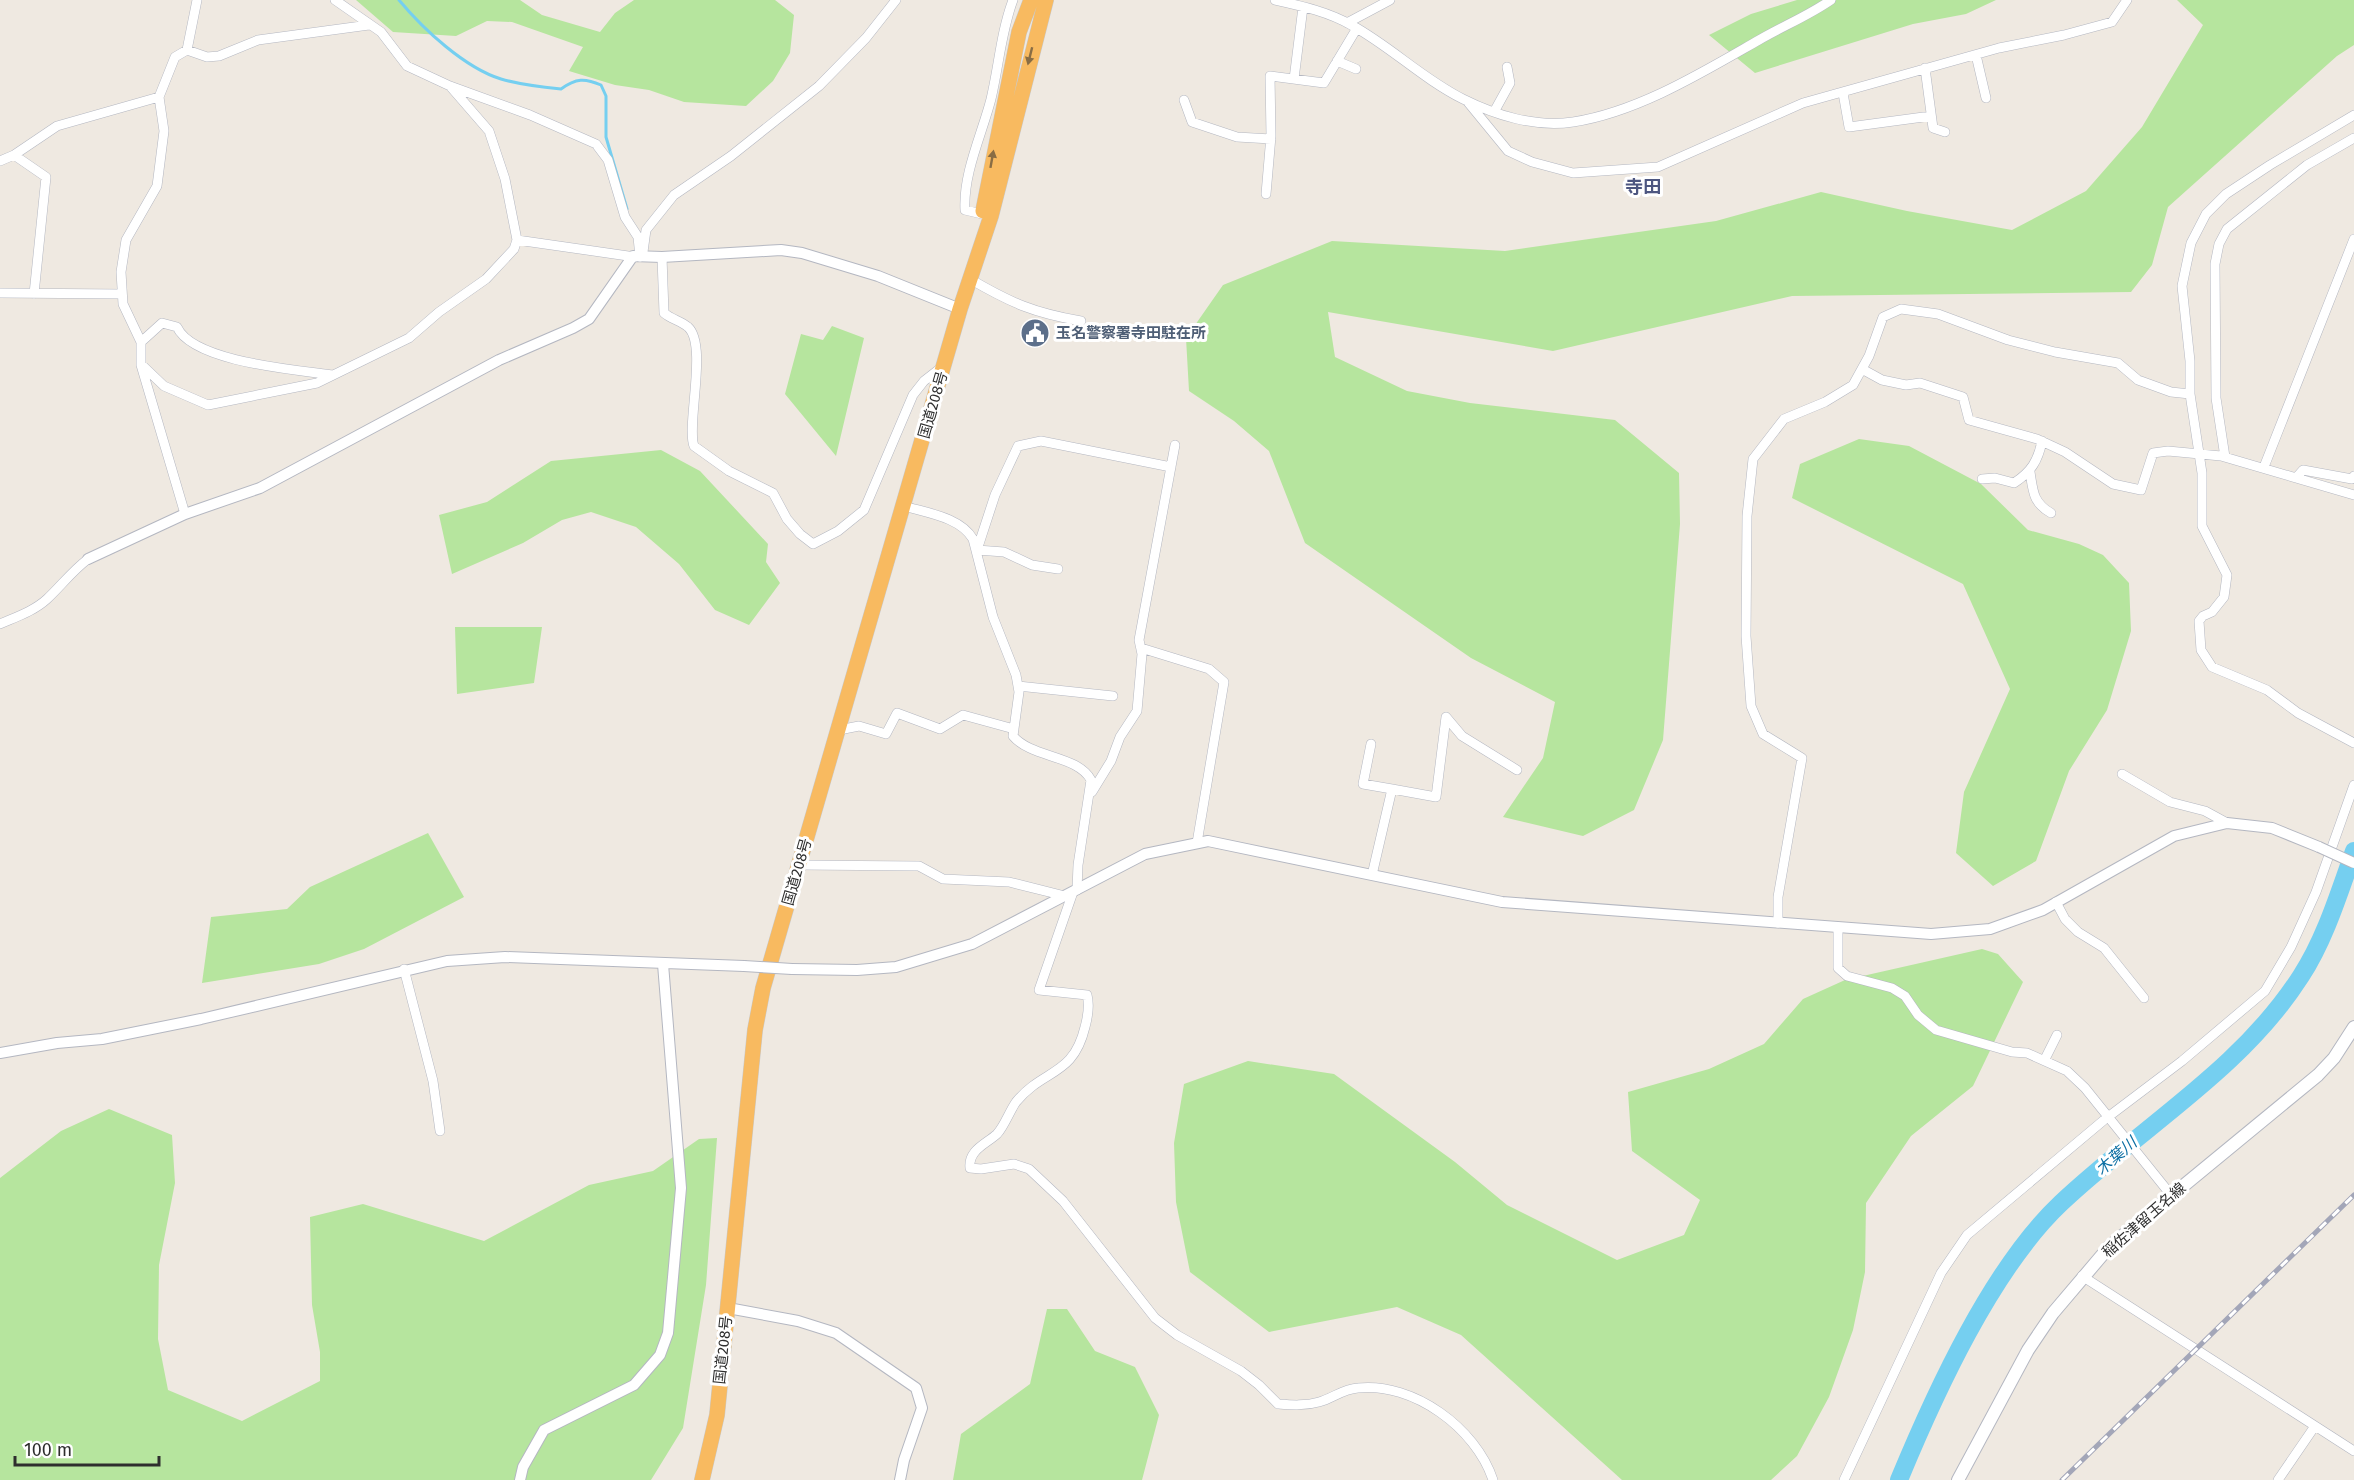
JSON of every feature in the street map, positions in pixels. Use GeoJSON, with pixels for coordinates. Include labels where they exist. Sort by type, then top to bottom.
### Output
{"type":"FeatureCollection","features":[{"type":"Feature","properties":{"kind":"highway","name":"国道208号"},"geometry":{"type":"LineString","coordinates":[[970,279],[1019,32],[1044,0]]}},
{"type":"Feature","properties":{"kind":"highway","name":"国道208号"},"geometry":{"type":"LineString","coordinates":[[702,1480],[717,1415],[755,1030],[763,988],[960,309],[991,216],[1044,0]]}},
{"type":"Feature","properties":{"kind":"main road","name":"稲佐津留玉名線"},"geometry":{"type":"LineString","coordinates":[[1958,1480],[2028,1350],[2082,1276],[2109,1247],[2318,1075],[2334,1059],[2354,1027]]}},
{"type":"Feature","properties":{"kind":"street"},"geometry":{"type":"LineString","coordinates":[[187,50],[197,0]]}},
{"type":"Feature","properties":{"kind":"street"},"geometry":{"type":"LineString","coordinates":[[335,0],[381,32],[407,66],[450,86],[596,144],[608,160],[625,217],[638,237],[639,257]]}},
{"type":"Feature","properties":{"kind":"street"},"geometry":{"type":"LineString","coordinates":[[0,624],[28,612],[46,600],[75,569],[185,514],[260,488],[499,360],[573,328],[588,318],[639,257],[646,230],[674,195],[730,156],[819,86],[866,38],[896,0]]}},
{"type":"Feature","properties":{"kind":"street"},"geometry":{"type":"LineString","coordinates":[[982,214],[965,210],[964,193],[997,73],[1003,29],[1013,0]]}},
{"type":"Feature","properties":{"kind":"street"},"geometry":{"type":"LineString","coordinates":[[1275,0],[1304,7],[1357,28],[1420,73],[1467,101],[1494,112],[1546,123],[1573,122],[1658,95],[1831,0]]}},
{"type":"Feature","properties":{"kind":"street"},"geometry":{"type":"LineString","coordinates":[[1347,23],[1369,5],[1390,0]]}},
{"type":"Feature","properties":{"kind":"street"},"geometry":{"type":"LineString","coordinates":[[1467,101],[1508,151],[1532,162],[1573,173],[1658,167],[1803,103],[1925,68],[2112,22],[2127,0]]}},
{"type":"Feature","properties":{"kind":"street"},"geometry":{"type":"LineString","coordinates":[[1294,79],[1304,7]]}},
{"type":"Feature","properties":{"kind":"street"},"geometry":{"type":"LineString","coordinates":[[185,514],[141,365],[141,342],[123,304],[121,272],[126,240],[151,199],[161,167],[164,131],[159,98],[170,65],[181,51],[187,50],[207,57],[219,56],[258,40],[369,25]]}},
{"type":"Feature","properties":{"kind":"street"},"geometry":{"type":"LineString","coordinates":[[1266,194],[1271,139],[1270,76],[1324,83],[1357,28]]}},
{"type":"Feature","properties":{"kind":"street"},"geometry":{"type":"LineString","coordinates":[[1003,29],[1019,32]]}},
{"type":"Feature","properties":{"kind":"street"},"geometry":{"type":"LineString","coordinates":[[1976,55],[1986,98]]}},
{"type":"Feature","properties":{"kind":"street"},"geometry":{"type":"LineString","coordinates":[[1337,61],[1356,69]]}},
{"type":"Feature","properties":{"kind":"street"},"geometry":{"type":"LineString","coordinates":[[1494,112],[1510,84],[1507,67]]}},
{"type":"Feature","properties":{"kind":"street"},"geometry":{"type":"LineString","coordinates":[[1925,68],[1933,128],[1945,132]]}},
{"type":"Feature","properties":{"kind":"street"},"geometry":{"type":"LineString","coordinates":[[141,365],[164,386],[208,405],[318,383],[409,338],[439,312],[486,279],[514,249],[517,240],[505,179],[489,130],[450,86]]}},
{"type":"Feature","properties":{"kind":"street"},"geometry":{"type":"LineString","coordinates":[[1843,93],[1849,127],[1931,116]]}},
{"type":"Feature","properties":{"kind":"street"},"geometry":{"type":"LineString","coordinates":[[0,161],[14,155],[57,126],[159,98]]}},
{"type":"Feature","properties":{"kind":"street"},"geometry":{"type":"LineString","coordinates":[[1184,100],[1192,122],[1237,138],[1271,139]]}},
{"type":"Feature","properties":{"kind":"street"},"geometry":{"type":"LineString","coordinates":[[2354,115],[2226,194],[2206,214],[2191,243],[2182,286],[2190,361],[2190,394],[2201,456],[2202,526],[2227,575],[2224,597],[2212,612],[2203,616],[2199,621],[2201,650],[2205,660],[2212,667],[2267,690],[2298,713],[2354,743]]}},
{"type":"Feature","properties":{"kind":"street"},"geometry":{"type":"LineString","coordinates":[[2225,457],[2217,409],[2215,368],[2215,264],[2219,244],[2227,230],[2307,165],[2354,138]]}},
{"type":"Feature","properties":{"kind":"street"},"geometry":{"type":"LineString","coordinates":[[14,155],[46,177],[34,294]]}},
{"type":"Feature","properties":{"kind":"street"},"geometry":{"type":"LineString","coordinates":[[2264,467],[2354,239]]}},
{"type":"Feature","properties":{"kind":"street"},"geometry":{"type":"LineString","coordinates":[[517,240],[639,257],[781,250],[802,253],[878,276],[960,309]]}},
{"type":"Feature","properties":{"kind":"street"},"geometry":{"type":"LineString","coordinates":[[662,257],[664,313],[688,327],[694,339],[697,389],[694,446],[729,471],[773,493],[787,519],[800,534],[813,544],[838,531],[864,510],[913,395],[924,381],[944,366]]}},
{"type":"Feature","properties":{"kind":"street"},"geometry":{"type":"LineString","coordinates":[[970,279],[1011,303],[1042,314],[1081,321]]}},
{"type":"Feature","properties":{"kind":"street"},"geometry":{"type":"LineString","coordinates":[[0,292],[122,294]]}},
{"type":"Feature","properties":{"kind":"street"},"geometry":{"type":"LineString","coordinates":[[1778,923],[1778,897],[1802,758],[1763,734],[1751,706],[1746,636],[1747,516],[1753,459],[1784,419],[1825,402],[1853,385],[1883,317],[1901,309],[1938,314],[2008,340],[2055,352],[2118,363],[2138,380],[2171,392],[2190,394]]}},
{"type":"Feature","properties":{"kind":"street"},"geometry":{"type":"LineString","coordinates":[[141,342],[162,323],[177,327],[181,336],[226,358],[333,375]]}},
{"type":"Feature","properties":{"kind":"street"},"geometry":{"type":"LineString","coordinates":[[1862,369],[1882,380],[1906,385],[1920,383],[1942,388],[1963,397],[1969,420],[2042,441],[2065,452],[2113,484],[2141,490],[2153,453],[2168,451],[2225,457],[2354,495]]}},
{"type":"Feature","properties":{"kind":"street"},"geometry":{"type":"LineString","coordinates":[[977,550],[995,495],[1018,446],[1041,441],[1171,467]]}},
{"type":"Feature","properties":{"kind":"street"},"geometry":{"type":"LineString","coordinates":[[1982,479],[1995,478],[2014,483],[2030,472],[2038,458],[2042,441]]}},
{"type":"Feature","properties":{"kind":"street"},"geometry":{"type":"LineString","coordinates":[[1091,794],[1111,761],[1120,737],[1137,711],[1141,648],[1139,640],[1175,445]]}},
{"type":"Feature","properties":{"kind":"street"},"geometry":{"type":"LineString","coordinates":[[2296,478],[2303,470],[2352,479],[2354,476]]}},
{"type":"Feature","properties":{"kind":"street"},"geometry":{"type":"LineString","coordinates":[[2030,472],[2034,498],[2040,507],[2052,513]]}},
{"type":"Feature","properties":{"kind":"street"},"geometry":{"type":"LineString","coordinates":[[904,506],[962,526],[968,531],[977,550],[993,617],[1018,686],[1013,736],[1018,742],[1088,774],[1092,784],[1072,893],[1039,990],[1087,995],[1089,1008],[1081,1042],[1073,1059],[1028,1090],[1015,1103],[999,1132],[972,1154],[970,1168],[981,1169],[1014,1164],[1029,1169],[1063,1201],[1155,1318],[1187,1341],[1241,1371],[1260,1385],[1278,1404],[1299,1406],[1320,1402],[1348,1389],[1360,1387],[1407,1395],[1446,1416],[1466,1435],[1484,1461],[1493,1480]]}},
{"type":"Feature","properties":{"kind":"street"},"geometry":{"type":"LineString","coordinates":[[977,550],[1004,552],[1032,565],[1058,569]]}},
{"type":"Feature","properties":{"kind":"street"},"geometry":{"type":"LineString","coordinates":[[1141,648],[1209,669],[1224,682],[1197,843]]}},
{"type":"Feature","properties":{"kind":"street"},"geometry":{"type":"LineString","coordinates":[[1018,686],[1113,696]]}},
{"type":"Feature","properties":{"kind":"street"},"geometry":{"type":"LineString","coordinates":[[839,730],[859,726],[886,734],[897,713],[940,729],[963,715],[1014,729]]}},
{"type":"Feature","properties":{"kind":"street"},"geometry":{"type":"LineString","coordinates":[[1371,744],[1363,784],[1436,797],[1446,717],[1462,736],[1517,770]]}},
{"type":"Feature","properties":{"kind":"street"},"geometry":{"type":"LineString","coordinates":[[2122,774],[2170,802],[2205,811],[2227,823]]}},
{"type":"Feature","properties":{"kind":"street"},"geometry":{"type":"LineString","coordinates":[[1844,1480],[1937,1282],[1967,1235],[2108,1117],[2200,1047],[2265,991],[2291,947],[2316,892],[2354,785]]}},
{"type":"Feature","properties":{"kind":"street"},"geometry":{"type":"LineString","coordinates":[[1372,875],[1392,789]]}},
{"type":"Feature","properties":{"kind":"street"},"geometry":{"type":"LineString","coordinates":[[0,1053],[57,1043],[102,1039],[201,1019],[404,969],[447,961],[505,957],[792,969],[857,970],[896,967],[972,944],[1144,854],[1208,841],[1502,902],[1931,934],[1990,929],[2056,902],[2174,836],[2227,823],[2272,828],[2354,862]]}},
{"type":"Feature","properties":{"kind":"street"},"geometry":{"type":"LineString","coordinates":[[799,866],[919,866],[943,879],[1009,882],[1072,893]]}},
{"type":"Feature","properties":{"kind":"street"},"geometry":{"type":"LineString","coordinates":[[2056,902],[2065,919],[2078,932],[2104,948],[2144,998]]}},
{"type":"Feature","properties":{"kind":"street"},"geometry":{"type":"LineString","coordinates":[[1838,927],[1838,968],[1847,976],[1892,988],[1905,996],[1918,1015],[1936,1030],[2045,1059],[2067,1071],[2108,1117],[2171,1195]]}},
{"type":"Feature","properties":{"kind":"street"},"geometry":{"type":"LineString","coordinates":[[520,1480],[523,1467],[544,1430],[633,1384],[660,1355],[668,1333],[681,1188],[663,964]]}},
{"type":"Feature","properties":{"kind":"street"},"geometry":{"type":"LineString","coordinates":[[404,969],[433,1081],[440,1131]]}},
{"type":"Feature","properties":{"kind":"street"},"geometry":{"type":"LineString","coordinates":[[2045,1059],[2057,1035]]}},
{"type":"Feature","properties":{"kind":"street"},"geometry":{"type":"LineString","coordinates":[[2082,1276],[2354,1451]]}},
{"type":"Feature","properties":{"kind":"street"},"geometry":{"type":"LineString","coordinates":[[728,1308],[798,1321],[836,1333],[916,1388],[922,1407],[904,1460],[900,1480]]}},
{"type":"Feature","properties":{"kind":"street"},"geometry":{"type":"LineString","coordinates":[[2278,1480],[2315,1426]]}},
{"type":"Feature","properties":{"kind":"green space"},"geometry":{"type":"Polygon","coordinates":[[[356,0],[520,0],[542,15],[600,32],[615,13],[634,0],[775,0],[794,15],[790,53],[773,81],[746,106],[684,102],[649,90],[615,85],[569,71],[583,47],[512,22],[487,21],[456,36],[393,32],[356,0]]]}},
{"type":"Feature","properties":{"kind":"green space"},"geometry":{"type":"Polygon","coordinates":[[[1797,0],[1996,0],[1966,14],[1913,24],[1755,73],[1709,35],[1751,14],[1797,0]]]}},
{"type":"Feature","properties":{"kind":"green space"},"geometry":{"type":"Polygon","coordinates":[[[2177,0],[2354,0],[2354,45],[2337,56],[2168,207],[2152,265],[2131,292],[1792,296],[1553,351],[1328,312],[1335,357],[1407,391],[1470,403],[1615,420],[1679,473],[1680,524],[1663,740],[1634,810],[1583,836],[1503,817],[1543,758],[1555,702],[1471,658],[1305,543],[1269,451],[1234,421],[1189,391],[1186,338],[1223,285],[1332,241],[1505,251],[1716,221],[1821,192],[1907,211],[2012,230],[2086,191],[2142,127],[2203,25],[2177,0]]]}},
{"type":"Feature","properties":{"kind":"green space"},"geometry":{"type":"Polygon","coordinates":[[[832,326],[864,338],[836,456],[785,394],[801,334],[823,340],[832,326]]]}},
{"type":"Feature","properties":{"kind":"green space"},"geometry":{"type":"Polygon","coordinates":[[[1859,439],[1909,446],[1981,484],[2028,530],[2079,544],[2103,555],[2129,583],[2131,631],[2107,710],[2069,771],[2036,861],[1993,886],[1956,853],[1964,792],[2010,689],[1963,584],[1792,498],[1800,464],[1859,439]]]}},
{"type":"Feature","properties":{"kind":"green space"},"geometry":{"type":"Polygon","coordinates":[[[661,450],[700,471],[768,544],[766,562],[780,583],[749,625],[715,610],[679,564],[636,527],[591,512],[562,520],[523,543],[452,574],[439,515],[487,502],[551,461],[661,450]]]}},
{"type":"Feature","properties":{"kind":"green space"},"geometry":{"type":"Polygon","coordinates":[[[455,627],[542,627],[534,683],[457,694],[455,627]]]}},
{"type":"Feature","properties":{"kind":"green space"},"geometry":{"type":"Polygon","coordinates":[[[428,833],[464,897],[364,949],[319,964],[202,983],[211,917],[287,909],[310,887],[428,833]]]}},
{"type":"Feature","properties":{"kind":"green space"},"geometry":{"type":"Polygon","coordinates":[[[1982,949],[1998,954],[2023,982],[1973,1086],[1911,1136],[1866,1203],[1865,1272],[1853,1330],[1829,1397],[1797,1456],[1771,1480],[1622,1480],[1461,1335],[1397,1307],[1269,1332],[1190,1272],[1176,1202],[1174,1143],[1184,1084],[1248,1061],[1334,1074],[1455,1162],[1507,1205],[1617,1260],[1684,1235],[1700,1200],[1632,1151],[1628,1092],[1709,1069],[1764,1044],[1803,999],[1845,980],[1982,949]]]}},
{"type":"Feature","properties":{"kind":"green space"},"geometry":{"type":"Polygon","coordinates":[[[109,1109],[172,1135],[175,1183],[159,1265],[158,1339],[168,1390],[242,1421],[320,1381],[320,1352],[312,1305],[310,1217],[363,1204],[484,1241],[589,1185],[653,1171],[699,1139],[717,1138],[706,1285],[683,1428],[651,1480],[0,1480],[0,1178],[61,1131],[109,1109]]]}},
{"type":"Feature","properties":{"kind":"green space"},"geometry":{"type":"Polygon","coordinates":[[[1047,1309],[1067,1309],[1095,1351],[1135,1367],[1159,1415],[1142,1480],[953,1480],[961,1434],[1030,1384],[1047,1309]]]}},
{"type":"Feature","properties":{"kind":"waterway"},"geometry":{"type":"LineString","coordinates":[[399,0],[420,23],[459,57],[487,74],[538,87],[561,89],[581,80],[601,85],[606,96],[606,137],[627,209]]}},
{"type":"Feature","properties":{"kind":"waterway","name":"木葉川"},"geometry":{"type":"LineString","coordinates":[[1899,1480],[1948,1371],[1989,1296],[2012,1261],[2061,1203],[2220,1069],[2277,1010],[2310,962],[2331,915],[2354,851]]}},
{"type":"Feature","properties":{"kind":"railway"},"geometry":{"type":"LineString","coordinates":[[2062,1480],[2354,1195]]}},
{"type":"Feature","properties":{"kind":"place","name":"玉名警察署寺田駐在所"},"geometry":{"type":"Point","coordinates":[1035,333]}},
{"type":"Feature","properties":{"kind":"district","name":"寺田"},"geometry":{"type":"Point","coordinates":[1643,187]}}]}
